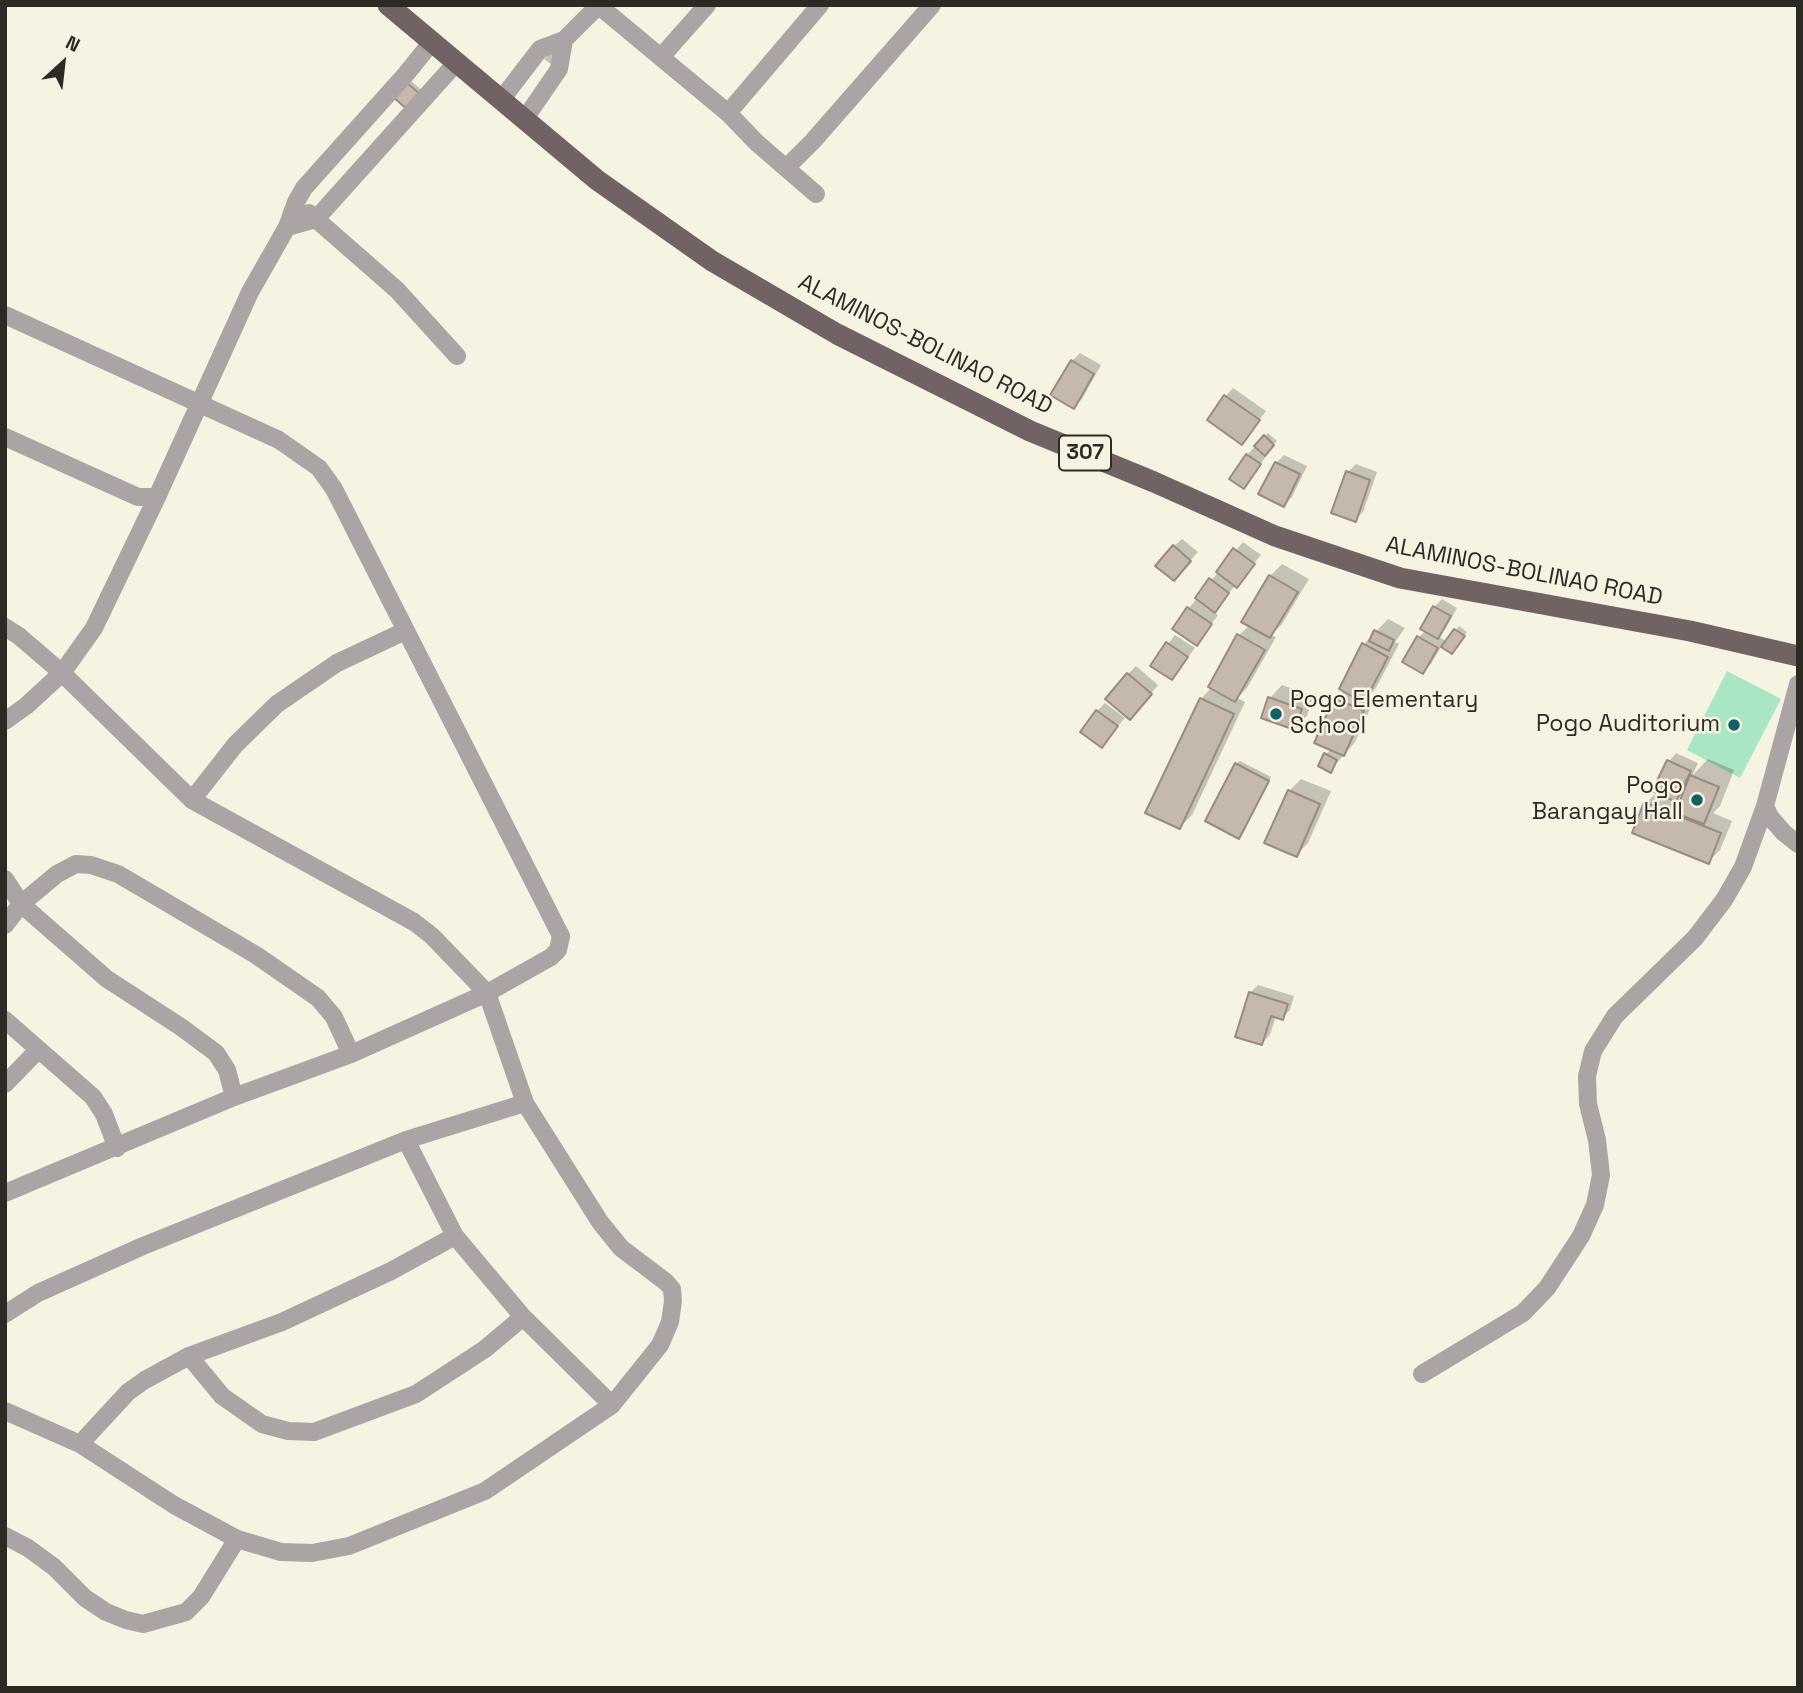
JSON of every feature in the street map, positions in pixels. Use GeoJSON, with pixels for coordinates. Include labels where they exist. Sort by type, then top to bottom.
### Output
{"type":"FeatureCollection","features":[{"type":"Feature","properties":{"kind":"main road","name":"ALAMINOS-BOLINAO ROAD"},"geometry":{"type":"LineString","coordinates":[[388,5],[597,180],[712,261],[837,334],[1030,430],[1275,536],[1400,578],[1690,631],[1798,656]]}},
{"type":"Feature","properties":{"kind":"street"},"geometry":{"type":"LineString","coordinates":[[501,100],[540,50],[564,40],[599,5],[728,114],[816,194]]}},
{"type":"Feature","properties":{"kind":"street"},"geometry":{"type":"LineString","coordinates":[[661,57],[707,5]]}},
{"type":"Feature","properties":{"kind":"street"},"geometry":{"type":"LineString","coordinates":[[728,114],[820,5]]}},
{"type":"Feature","properties":{"kind":"street"},"geometry":{"type":"LineString","coordinates":[[787,167],[932,5]]}},
{"type":"Feature","properties":{"kind":"street"},"geometry":{"type":"LineString","coordinates":[[524,120],[559,69],[564,40]]}},
{"type":"Feature","properties":{"kind":"street"},"geometry":{"type":"LineString","coordinates":[[5,722],[62,673],[94,628],[250,292],[287,227],[304,188],[431,43]]}},
{"type":"Feature","properties":{"kind":"street"},"geometry":{"type":"LineString","coordinates":[[287,227],[316,219],[456,63]]}},
{"type":"Feature","properties":{"kind":"street"},"geometry":{"type":"LineString","coordinates":[[296,202],[397,290],[457,356]]}},
{"type":"Feature","properties":{"kind":"street"},"geometry":{"type":"LineString","coordinates":[[5,315],[279,440],[319,468],[334,489],[561,936],[558,950],[551,957],[487,993],[351,1054],[234,1097],[117,1149],[5,1193]]}},
{"type":"Feature","properties":{"kind":"street"},"geometry":{"type":"LineString","coordinates":[[5,438],[138,497],[157,497]]}},
{"type":"Feature","properties":{"kind":"street"},"geometry":{"type":"LineString","coordinates":[[5,627],[62,673],[192,800],[414,922],[432,936],[487,993],[525,1103],[600,1222],[621,1248],[666,1282],[672,1289],[673,1301],[670,1322],[660,1345],[612,1405],[485,1491],[349,1546],[312,1553],[281,1552],[237,1539],[174,1505],[80,1444],[5,1411]]}},
{"type":"Feature","properties":{"kind":"street"},"geometry":{"type":"LineString","coordinates":[[192,800],[234,745],[277,704],[337,663],[405,631]]}},
{"type":"Feature","properties":{"kind":"street"},"geometry":{"type":"LineString","coordinates":[[1422,1374],[1523,1313],[1547,1288],[1581,1236],[1595,1205],[1601,1175],[1597,1140],[1588,1104],[1587,1076],[1593,1051],[1615,1016],[1695,938],[1724,900],[1743,867],[1765,806],[1798,684]]}},
{"type":"Feature","properties":{"kind":"street"},"geometry":{"type":"LineString","coordinates":[[1765,806],[1784,833],[1798,844]]}},
{"type":"Feature","properties":{"kind":"street"},"geometry":{"type":"LineString","coordinates":[[5,925],[21,904],[57,874],[76,864],[92,865],[118,874],[256,955],[318,998],[334,1017],[351,1054]]}},
{"type":"Feature","properties":{"kind":"street"},"geometry":{"type":"LineString","coordinates":[[5,878],[21,904],[107,979],[216,1053],[227,1070],[234,1097]]}},
{"type":"Feature","properties":{"kind":"street"},"geometry":{"type":"LineString","coordinates":[[5,1020],[93,1097],[104,1114],[117,1149]]}},
{"type":"Feature","properties":{"kind":"street"},"geometry":{"type":"LineString","coordinates":[[5,1084],[13,1079],[38,1051]]}},
{"type":"Feature","properties":{"kind":"street"},"geometry":{"type":"LineString","coordinates":[[5,1314],[38,1293],[131,1251],[406,1140],[525,1103]]}},
{"type":"Feature","properties":{"kind":"street"},"geometry":{"type":"LineString","coordinates":[[406,1140],[455,1236],[523,1317],[612,1405]]}},
{"type":"Feature","properties":{"kind":"street"},"geometry":{"type":"LineString","coordinates":[[80,1444],[128,1392],[145,1380],[189,1356],[282,1322],[391,1271],[455,1236]]}},
{"type":"Feature","properties":{"kind":"street"},"geometry":{"type":"LineString","coordinates":[[189,1356],[222,1396],[262,1424],[288,1431],[314,1432],[416,1394],[485,1349],[523,1317]]}},
{"type":"Feature","properties":{"kind":"street"},"geometry":{"type":"LineString","coordinates":[[5,1536],[28,1548],[54,1567],[86,1598],[106,1612],[143,1624],[186,1612],[201,1597],[237,1539]]}},
{"type":"Feature","properties":{"kind":"green space","name":"Pogo Auditorium"},"geometry":{"type":"Polygon","coordinates":[[[1727,671],[1781,699],[1740,778],[1687,750],[1727,671]]]}},
{"type":"Feature","properties":{"kind":"building"},"geometry":{"type":"Polygon","coordinates":[[[406,82],[421,95],[408,110],[393,97],[406,82]]]}},
{"type":"Feature","properties":{"kind":"building"},"geometry":{"type":"Polygon","coordinates":[[[1071,360],[1094,374],[1074,409],[1050,395],[1071,360]]]}},
{"type":"Feature","properties":{"kind":"building"},"geometry":{"type":"Polygon","coordinates":[[[1224,395],[1260,420],[1242,445],[1207,420],[1224,395]]]}},
{"type":"Feature","properties":{"kind":"building"},"geometry":{"type":"Polygon","coordinates":[[[1264,435],[1274,445],[1265,456],[1254,446],[1264,435]]]}},
{"type":"Feature","properties":{"kind":"building"},"geometry":{"type":"Polygon","coordinates":[[[1246,454],[1261,464],[1244,489],[1229,479],[1246,454]]]}},
{"type":"Feature","properties":{"kind":"building"},"geometry":{"type":"Polygon","coordinates":[[[1275,462],[1300,474],[1284,507],[1258,494],[1275,462]]]}},
{"type":"Feature","properties":{"kind":"building"},"geometry":{"type":"Polygon","coordinates":[[[1346,471],[1370,480],[1356,522],[1331,513],[1346,471]]]}},
{"type":"Feature","properties":{"kind":"building"},"geometry":{"type":"Polygon","coordinates":[[[1173,545],[1191,561],[1174,581],[1155,566],[1173,545]]]}},
{"type":"Feature","properties":{"kind":"building"},"geometry":{"type":"Polygon","coordinates":[[[1233,548],[1255,564],[1237,588],[1216,572],[1233,548]]]}},
{"type":"Feature","properties":{"kind":"building"},"geometry":{"type":"Polygon","coordinates":[[[1269,575],[1298,592],[1270,638],[1241,622],[1269,575]]]}},
{"type":"Feature","properties":{"kind":"building"},"geometry":{"type":"Polygon","coordinates":[[[1209,578],[1229,593],[1215,613],[1195,598],[1209,578]]]}},
{"type":"Feature","properties":{"kind":"building"},"geometry":{"type":"Polygon","coordinates":[[[1433,606],[1451,616],[1438,639],[1420,629],[1433,606]]]}},
{"type":"Feature","properties":{"kind":"building"},"geometry":{"type":"Polygon","coordinates":[[[1187,607],[1212,624],[1197,646],[1172,629],[1187,607]]]}},
{"type":"Feature","properties":{"kind":"building"},"geometry":{"type":"Polygon","coordinates":[[[1454,629],[1465,636],[1452,654],[1441,647],[1454,629]]]}},
{"type":"Feature","properties":{"kind":"building"},"geometry":{"type":"Polygon","coordinates":[[[1374,630],[1394,640],[1389,651],[1369,641],[1374,630]]]}},
{"type":"Feature","properties":{"kind":"building"},"geometry":{"type":"Polygon","coordinates":[[[1237,634],[1265,650],[1235,702],[1208,687],[1237,634]]]}},
{"type":"Feature","properties":{"kind":"building"},"geometry":{"type":"Polygon","coordinates":[[[1417,636],[1438,648],[1423,674],[1402,662],[1417,636]]]}},
{"type":"Feature","properties":{"kind":"building"},"geometry":{"type":"Polygon","coordinates":[[[1166,642],[1188,657],[1172,680],[1150,666],[1166,642]]]}},
{"type":"Feature","properties":{"kind":"building"},"geometry":{"type":"Polygon","coordinates":[[[1362,643],[1388,657],[1364,703],[1339,689],[1362,643]]]}},
{"type":"Feature","properties":{"kind":"building"},"geometry":{"type":"Polygon","coordinates":[[[1127,673],[1152,694],[1130,720],[1105,699],[1127,673]]]}},
{"type":"Feature","properties":{"kind":"building"},"geometry":{"type":"Polygon","coordinates":[[[1268,697],[1302,709],[1295,730],[1261,718],[1268,697]]]}},
{"type":"Feature","properties":{"kind":"building"},"geometry":{"type":"Polygon","coordinates":[[[1200,698],[1234,714],[1180,829],[1145,813],[1200,698]]]}},
{"type":"Feature","properties":{"kind":"building"},"geometry":{"type":"Polygon","coordinates":[[[1334,698],[1364,711],[1344,756],[1314,743],[1334,698]]]}},
{"type":"Feature","properties":{"kind":"building"},"geometry":{"type":"Polygon","coordinates":[[[1096,710],[1118,726],[1102,748],[1080,732],[1096,710]]]}},
{"type":"Feature","properties":{"kind":"building"},"geometry":{"type":"Polygon","coordinates":[[[1324,753],[1337,760],[1331,773],[1318,766],[1324,753]]]}},
{"type":"Feature","properties":{"kind":"building"},"geometry":{"type":"Polygon","coordinates":[[[1667,760],[1691,771],[1676,802],[1652,791],[1667,760]]]}},
{"type":"Feature","properties":{"kind":"building"},"geometry":{"type":"Polygon","coordinates":[[[1235,763],[1269,781],[1239,839],[1205,821],[1235,763]]]}},
{"type":"Feature","properties":{"kind":"building","name":"Pogo Barangay Hall"},"geometry":{"type":"Polygon","coordinates":[[[1690,775],[1719,787],[1704,824],[1675,813],[1690,775]]]}},
{"type":"Feature","properties":{"kind":"building"},"geometry":{"type":"Polygon","coordinates":[[[1288,790],[1320,804],[1297,857],[1264,843],[1288,790]]]}},
{"type":"Feature","properties":{"kind":"building"},"geometry":{"type":"Polygon","coordinates":[[[1644,802],[1721,833],[1709,864],[1632,833],[1644,802]]]}},
{"type":"Feature","properties":{"kind":"building"},"geometry":{"type":"Polygon","coordinates":[[[1249,992],[1288,1004],[1283,1020],[1271,1016],[1262,1045],[1235,1037],[1249,992]]]}},
{"type":"Feature","properties":{"kind":"place","name":"Pogo Elementary School"},"geometry":{"type":"Point","coordinates":[1276,714]}},
{"type":"Feature","properties":{"kind":"place","name":"Pogo Auditorium"},"geometry":{"type":"Point","coordinates":[1734,725]}},
{"type":"Feature","properties":{"kind":"place","name":"Pogo Barangay Hall"},"geometry":{"type":"Point","coordinates":[1697,800]}}]}
